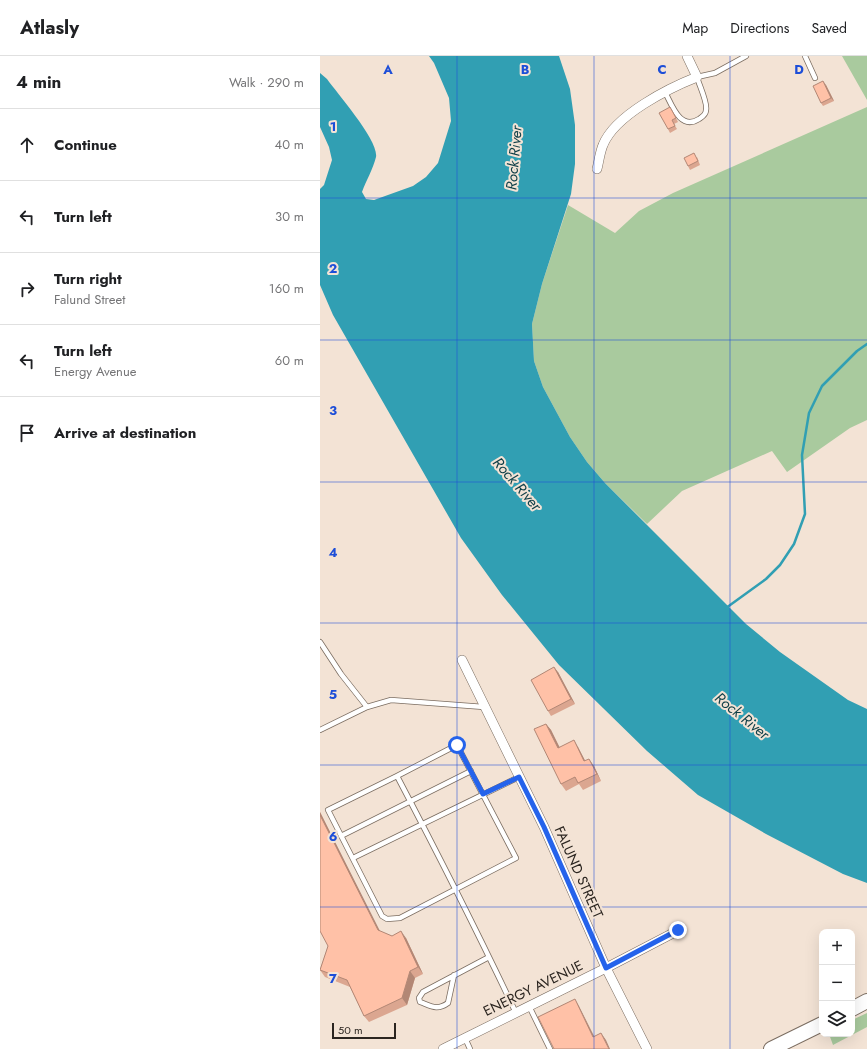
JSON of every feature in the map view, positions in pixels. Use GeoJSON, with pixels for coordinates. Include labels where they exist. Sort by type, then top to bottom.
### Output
{"type":"FeatureCollection","features":[{"type":"Feature","properties":{"kind":"main road"},"geometry":{"type":"LineString","coordinates":[[855,1007],[867,1001]]}},
{"type":"Feature","properties":{"kind":"main road"},"geometry":{"type":"LineString","coordinates":[[771,1049],[819,1025]]}},
{"type":"Feature","properties":{"kind":"street"},"geometry":{"type":"LineString","coordinates":[[597,169],[603,144],[613,129],[629,114],[649,101],[697,77],[686,56]]}},
{"type":"Feature","properties":{"kind":"street","name":"FALUND STREET"},"geometry":{"type":"LineString","coordinates":[[462,660],[544,827],[606,968],[647,1049]]}},
{"type":"Feature","properties":{"kind":"street","name":"ENERGY AVENUE"},"geometry":{"type":"LineString","coordinates":[[443,1049],[606,968],[678,930]]}},
{"type":"Feature","properties":{"kind":"lane"},"geometry":{"type":"LineString","coordinates":[[666,92],[679,118],[685,122],[691,123],[698,120],[705,115],[707,109],[697,77],[715,73],[746,56]]}},
{"type":"Feature","properties":{"kind":"lane"},"geometry":{"type":"LineString","coordinates":[[805,56],[815,78]]}},
{"type":"Feature","properties":{"kind":"lane"},"geometry":{"type":"LineString","coordinates":[[320,642],[341,674],[367,707]]}},
{"type":"Feature","properties":{"kind":"lane"},"geometry":{"type":"LineString","coordinates":[[320,730],[367,707],[391,700],[484,707]]}},
{"type":"Feature","properties":{"kind":"lane"},"geometry":{"type":"LineString","coordinates":[[457,745],[470,771],[516,858],[400,918],[387,919],[382,916],[328,810],[457,745]]}},
{"type":"Feature","properties":{"kind":"lane"},"geometry":{"type":"LineString","coordinates":[[341,836],[470,771]]}},
{"type":"Feature","properties":{"kind":"lane"},"geometry":{"type":"LineString","coordinates":[[397,776],[516,1013]]}},
{"type":"Feature","properties":{"kind":"lane"},"geometry":{"type":"LineString","coordinates":[[353,858],[519,777]]}},
{"type":"Feature","properties":{"kind":"lane"},"geometry":{"type":"LineString","coordinates":[[454,975],[448,1003],[441,1008],[435,1008],[420,1002],[419,998],[423,992],[454,975],[489,957]]}},
{"type":"Feature","properties":{"kind":"lane"},"geometry":{"type":"LineString","coordinates":[[529,1006],[550,1049]]}},
{"type":"Feature","properties":{"kind":"lane"},"geometry":{"type":"LineString","coordinates":[[465,1038],[470,1049]]}},
{"type":"Feature","properties":{"kind":"green space"},"geometry":{"type":"Polygon","coordinates":[[[842,56],[867,56],[867,100],[842,56]]]}},
{"type":"Feature","properties":{"kind":"green space"},"geometry":{"type":"Polygon","coordinates":[[[867,107],[867,420],[850,428],[787,472],[772,451],[682,491],[647,524],[605,483],[587,462],[570,437],[543,387],[534,361],[532,324],[542,284],[568,205],[615,233],[639,211],[673,193],[867,107]]]}},
{"type":"Feature","properties":{"kind":"green space"},"geometry":{"type":"Polygon","coordinates":[[[867,1013],[867,1027],[855,1033],[855,1019],[867,1013]]]}},
{"type":"Feature","properties":{"kind":"green space"},"geometry":{"type":"Polygon","coordinates":[[[830,1037],[848,1037],[833,1045],[830,1037]]]}},
{"type":"Feature","properties":{"kind":"water","name":"Rock River"},"geometry":{"type":"Polygon","coordinates":[[[429,56],[559,56],[570,89],[575,125],[575,164],[571,194],[542,284],[532,324],[534,361],[543,387],[570,437],[587,462],[605,483],[746,624],[780,652],[848,700],[867,709],[867,883],[843,874],[766,834],[698,795],[647,751],[559,665],[502,595],[461,538],[333,315],[320,285],[320,189],[324,185],[332,160],[329,147],[320,127],[320,73],[327,79],[356,117],[371,140],[376,157],[362,192],[366,199],[374,200],[413,186],[426,177],[438,163],[451,121],[449,98],[434,63],[429,56]]]}},
{"type":"Feature","properties":{"kind":"building"},"geometry":{"type":"Polygon","coordinates":[[[823,81],[831,98],[821,103],[813,86],[823,81]]]}},
{"type":"Feature","properties":{"kind":"building"},"geometry":{"type":"Polygon","coordinates":[[[670,107],[676,118],[672,120],[675,126],[668,129],[659,113],[670,107]]]}},
{"type":"Feature","properties":{"kind":"building"},"geometry":{"type":"Polygon","coordinates":[[[694,153],[698,161],[688,166],[684,158],[694,153]]]}},
{"type":"Feature","properties":{"kind":"building"},"geometry":{"type":"Polygon","coordinates":[[[554,667],[571,699],[548,711],[531,680],[554,667]]]}},
{"type":"Feature","properties":{"kind":"building"},"geometry":{"type":"Polygon","coordinates":[[[546,724],[558,748],[574,740],[584,761],[589,759],[597,774],[578,783],[575,777],[561,784],[534,729],[546,724]]]}},
{"type":"Feature","properties":{"kind":"building"},"geometry":{"type":"Polygon","coordinates":[[[320,815],[378,930],[392,936],[401,931],[418,967],[410,971],[402,998],[364,1016],[347,980],[320,970],[328,946],[320,931],[320,815]]]}},
{"type":"Feature","properties":{"kind":"building"},"geometry":{"type":"Polygon","coordinates":[[[575,999],[593,1037],[601,1033],[609,1049],[554,1049],[538,1017],[575,999]]]}},
{"type":"Feature","properties":{"kind":"waterway"},"geometry":{"type":"LineString","coordinates":[[726,608],[766,579],[780,565],[794,544],[805,514],[802,455],[809,413],[822,386],[857,351],[867,344]]}},
{"type":"Feature","properties":{"kind":"route"},"geometry":{"type":"LineString","coordinates":[[457,745],[483,794],[519,777],[544,827],[606,968],[678,930]]}}]}
